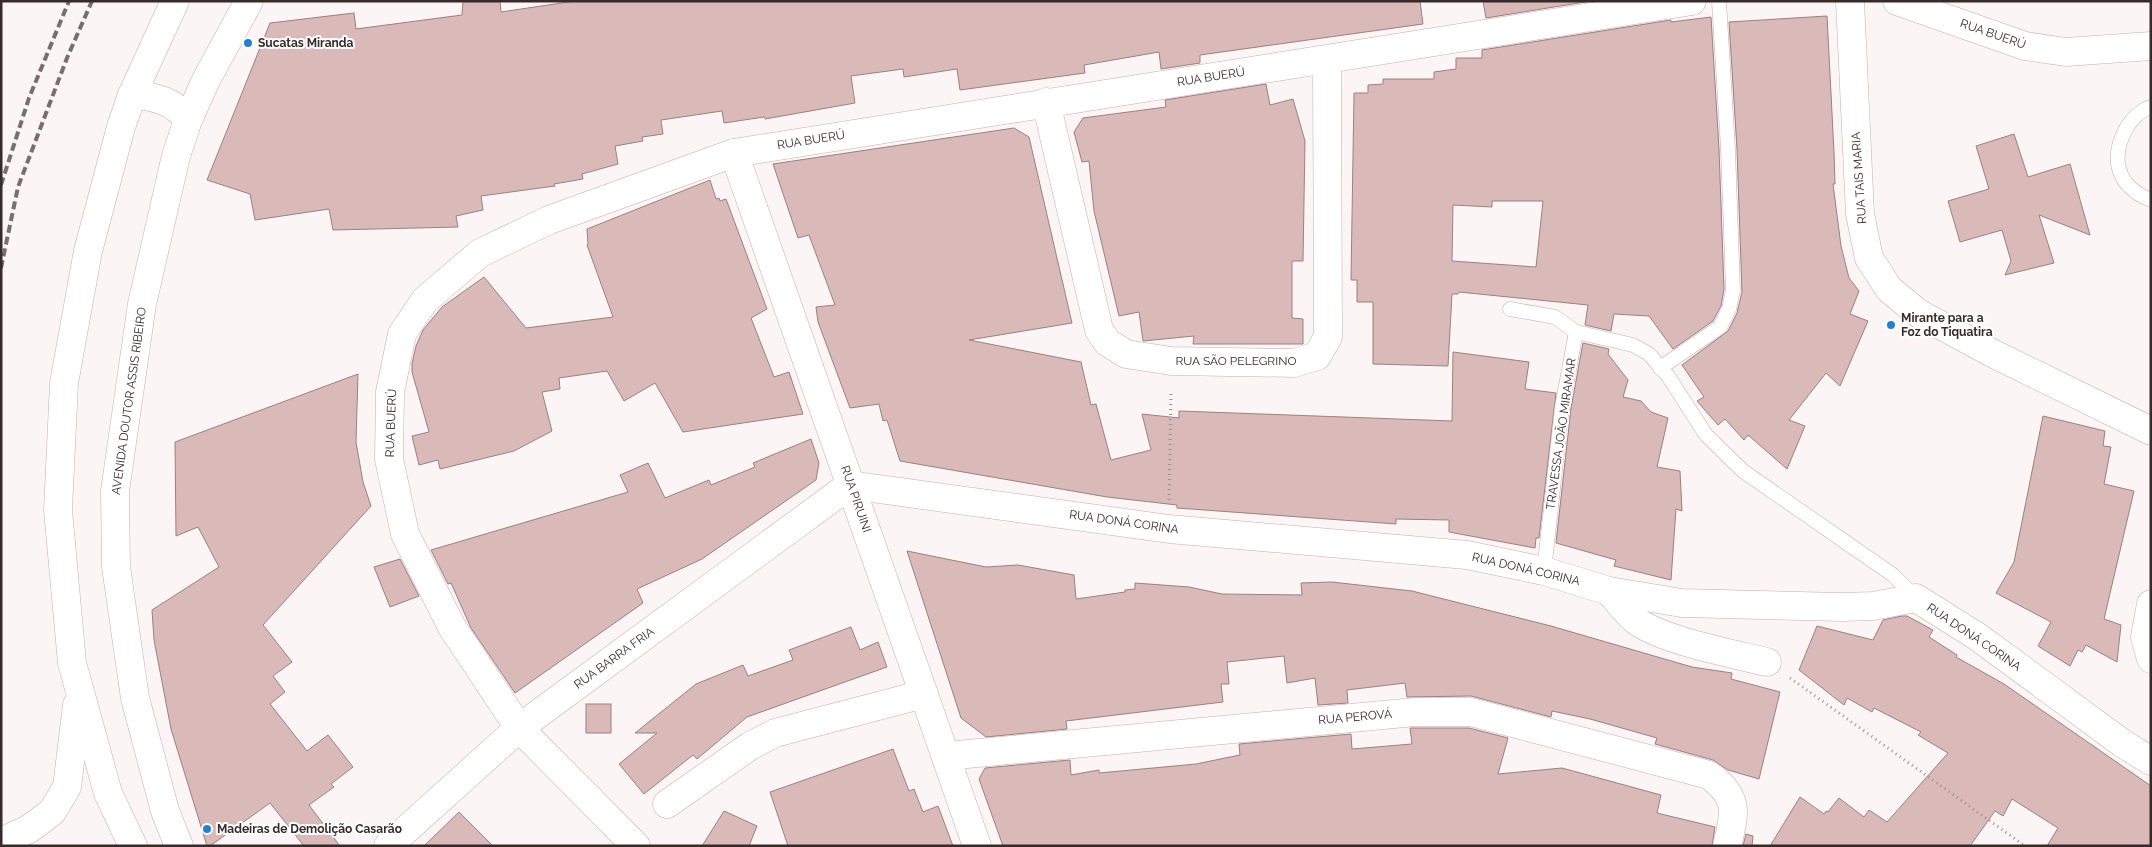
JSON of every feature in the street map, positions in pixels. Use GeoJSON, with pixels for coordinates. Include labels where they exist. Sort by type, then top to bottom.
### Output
{"type":"FeatureCollection","features":[{"type":"Feature","properties":{"kind":"street"},"geometry":{"type":"LineString","coordinates":[[133,846],[108,793],[78,693],[72,663],[58,510],[64,383],[88,251],[121,127],[132,95],[175,1]]}},
{"type":"Feature","properties":{"kind":"street","name":"AVENIDA DOUTOR ASSIS RIBEIRO"},"geometry":{"type":"LineString","coordinates":[[176,845],[165,811],[136,698],[116,567],[114,491],[142,304],[162,209],[188,120],[206,80],[249,1]]}},
{"type":"Feature","properties":{"kind":"street","name":"RUA BUERÚ"},"geometry":{"type":"LineString","coordinates":[[636,846],[518,728],[452,627],[405,534],[389,459],[390,392],[402,334],[426,300],[480,254],[549,220],[734,153],[1046,102],[1327,60],[1614,7],[1692,1]]}},
{"type":"Feature","properties":{"kind":"street","name":"RUA TAIS MARIA"},"geometry":{"type":"LineString","coordinates":[[1850,1],[1860,214],[1869,258],[1888,289],[1918,313],[1943,327],[2151,431]]}},
{"type":"Feature","properties":{"kind":"street","name":"RUA BUERÚ"},"geometry":{"type":"LineString","coordinates":[[1897,1],[2025,46],[2066,52],[2151,46]]}},
{"type":"Feature","properties":{"kind":"street","name":"RUA SÃO PELEGRINO"},"geometry":{"type":"LineString","coordinates":[[1046,102],[1099,330],[1107,342],[1126,354],[1171,361],[1294,363],[1317,356],[1328,337],[1327,60]]}},
{"type":"Feature","properties":{"kind":"street"},"geometry":{"type":"LineString","coordinates":[[132,95],[150,96],[168,102],[180,110],[188,120]]}},
{"type":"Feature","properties":{"kind":"street","name":"RUA PIRUINI"},"geometry":{"type":"LineString","coordinates":[[734,153],[977,846]]}},
{"type":"Feature","properties":{"kind":"street","name":"RUA DONÁ CORINA"},"geometry":{"type":"LineString","coordinates":[[850,484],[1169,529],[1467,555],[1544,571],[1609,590],[1682,603],[1842,608],[1873,606],[1916,598],[1978,637],[2122,743],[2151,761]]}},
{"type":"Feature","properties":{"kind":"street","name":"RUA BARRA FRIA"},"geometry":{"type":"LineString","coordinates":[[388,846],[518,728],[850,484]]}},
{"type":"Feature","properties":{"kind":"street"},"geometry":{"type":"LineString","coordinates":[[1609,590],[1637,621],[1653,631],[1724,652],[1768,662]]}},
{"type":"Feature","properties":{"kind":"street"},"geometry":{"type":"LineString","coordinates":[[2151,604],[2145,637],[2151,658]]}},
{"type":"Feature","properties":{"kind":"street"},"geometry":{"type":"LineString","coordinates":[[1,842],[30,829],[52,812],[67,787],[78,693]]}},
{"type":"Feature","properties":{"kind":"street"},"geometry":{"type":"LineString","coordinates":[[667,804],[750,746],[775,733],[924,694]]}},
{"type":"Feature","properties":{"kind":"street","name":"RUA PEROVÁ"},"geometry":{"type":"LineString","coordinates":[[946,756],[1415,712],[1472,712],[1709,776],[1721,784],[1732,800],[1735,813],[1727,846]]}},
{"type":"Feature","properties":{"kind":"lane"},"geometry":{"type":"LineString","coordinates":[[1660,368],[1720,327],[1729,309],[1733,290],[1729,159],[1719,1]]}},
{"type":"Feature","properties":{"kind":"lane"},"geometry":{"type":"LineString","coordinates":[[2151,108],[2145,109],[2130,121],[2120,138],[2116,156],[2121,176],[2132,190],[2151,200]]}},
{"type":"Feature","properties":{"kind":"lane"},"geometry":{"type":"LineString","coordinates":[[1510,309],[1555,317],[1576,332],[1633,345],[1649,354],[1706,435],[1743,471],[1893,575],[1916,598]]}},
{"type":"Feature","properties":{"kind":"lane","name":"TRAVESSA JOÃO MIRAMAR"},"geometry":{"type":"LineString","coordinates":[[1544,571],[1562,406],[1576,332]]}},
{"type":"Feature","properties":{"kind":"path"},"geometry":{"type":"LineString","coordinates":[[1169,529],[1171,361]]}},
{"type":"Feature","properties":{"kind":"path"},"geometry":{"type":"LineString","coordinates":[[1768,662],[2025,846]]}},
{"type":"Feature","properties":{"kind":"building"},"geometry":{"type":"Polygon","coordinates":[[[463,1],[500,1],[501,12],[575,1],[1420,1],[1423,24],[1200,55],[1200,63],[1161,69],[1159,52],[1084,65],[1085,73],[960,90],[957,69],[904,77],[903,69],[851,76],[855,103],[765,119],[764,117],[724,123],[722,111],[661,120],[663,134],[642,137],[643,141],[615,146],[618,164],[582,174],[583,179],[554,184],[555,186],[481,196],[483,210],[456,216],[458,227],[333,230],[329,209],[255,220],[250,194],[207,180],[270,23],[354,13],[356,29],[462,15],[463,1]]]}},
{"type":"Feature","properties":{"kind":"building"},"geometry":{"type":"Polygon","coordinates":[[[1483,1],[1591,1],[1486,18],[1483,1]]]}},
{"type":"Feature","properties":{"kind":"building"},"geometry":{"type":"Polygon","coordinates":[[[1827,16],[1834,152],[1835,184],[1833,184],[1841,246],[1849,278],[1859,291],[1850,314],[1868,321],[1840,386],[1826,373],[1789,420],[1805,426],[1787,469],[1748,435],[1744,440],[1725,419],[1718,425],[1697,401],[1704,397],[1682,365],[1728,331],[1737,313],[1742,292],[1737,149],[1729,22],[1827,16]]]}},
{"type":"Feature","properties":{"kind":"building"},"geometry":{"type":"Polygon","coordinates":[[[1711,17],[1719,149],[1724,289],[1721,306],[1713,321],[1673,349],[1649,316],[1614,314],[1611,331],[1585,325],[1588,305],[1459,292],[1458,294],[1452,294],[1448,366],[1373,364],[1373,302],[1357,302],[1357,280],[1351,280],[1354,93],[1368,93],[1368,85],[1383,84],[1383,79],[1434,79],[1434,72],[1456,69],[1456,58],[1482,58],[1482,50],[1671,20],[1671,22],[1711,17]],[[1492,201],[1492,207],[1453,205],[1452,261],[1536,267],[1543,201],[1492,201]]]}},
{"type":"Feature","properties":{"kind":"building"},"geometry":{"type":"Polygon","coordinates":[[[1266,84],[1270,105],[1293,99],[1305,141],[1303,261],[1292,261],[1292,318],[1303,319],[1303,344],[1193,344],[1194,336],[1143,341],[1139,312],[1119,316],[1094,211],[1089,161],[1082,162],[1074,132],[1083,118],[1166,107],[1165,100],[1266,84]]]}},
{"type":"Feature","properties":{"kind":"building"},"geometry":{"type":"Polygon","coordinates":[[[1014,128],[1029,137],[1072,323],[969,340],[1081,362],[1091,405],[1096,404],[1111,460],[1151,450],[1142,414],[1179,418],[1179,411],[1452,421],[1453,352],[1529,362],[1525,389],[1556,393],[1539,538],[1536,538],[1535,548],[1449,532],[1449,520],[1396,519],[1396,524],[1177,508],[1177,505],[1107,497],[900,461],[887,420],[883,421],[879,404],[850,408],[818,322],[816,307],[835,305],[809,235],[798,238],[773,164],[1014,128]]]}},
{"type":"Feature","properties":{"kind":"building"},"geometry":{"type":"Polygon","coordinates":[[[2014,134],[2028,177],[2070,164],[2090,235],[2039,215],[2054,263],[2005,275],[2011,261],[2002,230],[1960,242],[1948,201],[1989,189],[1976,146],[2014,134]]]}},
{"type":"Feature","properties":{"kind":"building"},"geometry":{"type":"Polygon","coordinates":[[[710,180],[716,199],[719,198],[720,201],[726,199],[767,309],[751,318],[774,377],[789,372],[803,414],[683,432],[655,383],[624,401],[607,371],[559,378],[560,389],[542,392],[552,431],[514,451],[440,469],[438,460],[419,465],[412,436],[429,432],[412,372],[412,364],[416,346],[423,330],[442,307],[484,277],[526,328],[613,317],[587,245],[587,229],[710,180]]]}},
{"type":"Feature","properties":{"kind":"building"},"geometry":{"type":"Polygon","coordinates":[[[1583,343],[1609,349],[1608,354],[1628,380],[1623,397],[1641,401],[1651,412],[1668,418],[1657,467],[1680,471],[1682,511],[1676,509],[1671,580],[1614,566],[1616,560],[1556,543],[1571,408],[1583,343]]]}},
{"type":"Feature","properties":{"kind":"building"},"geometry":{"type":"Polygon","coordinates":[[[358,374],[356,442],[363,482],[371,506],[263,625],[292,662],[273,676],[285,692],[270,704],[307,751],[328,735],[353,767],[331,784],[334,787],[309,805],[340,846],[304,846],[270,803],[210,846],[207,846],[171,729],[154,640],[152,610],[219,567],[198,527],[176,536],[175,442],[358,374]]]}},
{"type":"Feature","properties":{"kind":"building"},"geometry":{"type":"Polygon","coordinates":[[[2043,416],[2105,431],[2103,446],[2111,447],[2104,484],[2134,491],[2104,619],[2121,625],[2117,662],[2086,645],[2082,652],[2078,650],[2070,666],[2038,646],[2051,622],[1996,593],[2014,562],[2043,416]]]}},
{"type":"Feature","properties":{"kind":"building"},"geometry":{"type":"Polygon","coordinates":[[[811,439],[819,463],[816,480],[702,559],[637,589],[643,603],[515,693],[471,628],[451,583],[448,584],[431,550],[628,492],[620,475],[648,463],[665,498],[709,480],[711,485],[755,467],[753,463],[811,439]]]}},
{"type":"Feature","properties":{"kind":"building"},"geometry":{"type":"Polygon","coordinates":[[[907,551],[986,567],[1018,565],[1074,575],[1076,599],[1125,592],[1125,590],[1135,589],[1135,583],[1189,587],[1222,594],[1302,595],[1301,583],[1332,582],[1412,591],[1551,626],[1692,667],[1732,673],[1731,679],[1780,692],[1759,779],[1728,770],[1713,760],[1655,744],[1657,738],[1590,719],[1552,711],[1551,717],[1471,696],[1407,697],[1405,683],[1347,690],[1348,703],[1318,705],[1315,678],[1287,683],[1284,656],[1227,662],[1229,684],[1221,684],[1223,702],[1066,721],[1067,729],[986,737],[961,718],[907,551]]]}},
{"type":"Feature","properties":{"kind":"building"},"geometry":{"type":"Polygon","coordinates":[[[400,559],[419,596],[390,607],[374,567],[400,559]]]}},
{"type":"Feature","properties":{"kind":"building"},"geometry":{"type":"Polygon","coordinates":[[[1907,616],[1933,630],[1929,637],[1957,655],[1956,657],[2004,684],[2151,786],[2151,846],[2047,846],[2058,828],[2012,799],[2003,816],[1995,811],[1970,846],[1770,846],[1800,797],[1824,814],[1826,811],[1828,812],[1839,798],[1864,817],[1869,810],[1887,822],[1948,753],[1918,735],[1921,732],[1874,708],[1872,712],[1847,698],[1844,705],[1799,670],[1817,626],[1873,640],[1883,620],[1907,616]]]}},
{"type":"Feature","properties":{"kind":"building"},"geometry":{"type":"Polygon","coordinates":[[[851,627],[860,650],[878,642],[887,667],[747,717],[697,759],[693,755],[644,794],[619,764],[657,733],[635,733],[696,684],[743,665],[748,676],[793,660],[789,650],[851,627]]]}},
{"type":"Feature","properties":{"kind":"building"},"geometry":{"type":"Polygon","coordinates":[[[586,704],[611,704],[611,733],[586,733],[586,704]]]}},
{"type":"Feature","properties":{"kind":"building"},"geometry":{"type":"Polygon","coordinates":[[[1410,728],[1469,728],[1508,738],[1498,774],[1562,768],[1661,795],[1657,813],[1715,827],[1712,846],[1003,846],[979,779],[985,768],[1070,760],[1071,775],[1099,770],[1099,773],[1196,764],[1240,755],[1239,744],[1351,734],[1352,749],[1412,744],[1410,728]]]}},
{"type":"Feature","properties":{"kind":"building"},"geometry":{"type":"Polygon","coordinates":[[[893,749],[909,791],[914,789],[923,812],[938,806],[953,846],[788,846],[770,792],[893,749]]]}},
{"type":"Feature","properties":{"kind":"building"},"geometry":{"type":"Polygon","coordinates":[[[724,811],[757,826],[749,846],[702,846],[724,811]]]}},
{"type":"Feature","properties":{"kind":"building"},"geometry":{"type":"Polygon","coordinates":[[[459,812],[493,846],[424,846],[459,812]]]}},
{"type":"Feature","properties":{"kind":"building"},"geometry":{"type":"Polygon","coordinates":[[[1746,834],[1753,836],[1752,846],[1743,846],[1746,834]]]}},
{"type":"Feature","properties":{"kind":"railway"},"geometry":{"type":"LineString","coordinates":[[1,185],[29,98],[69,1]]}},
{"type":"Feature","properties":{"kind":"railway"},"geometry":{"type":"LineString","coordinates":[[1,268],[18,187],[67,58],[92,1]]}},
{"type":"Feature","properties":{"kind":"place","name":"Sucatas Miranda"},"geometry":{"type":"Point","coordinates":[248,43]}},
{"type":"Feature","properties":{"kind":"place","name":"Mirante para a Foz do Tiquatira"},"geometry":{"type":"Point","coordinates":[1891,325]}},
{"type":"Feature","properties":{"kind":"place","name":"Madeiras de Demolição Casarão"},"geometry":{"type":"Point","coordinates":[207,829]}}]}
